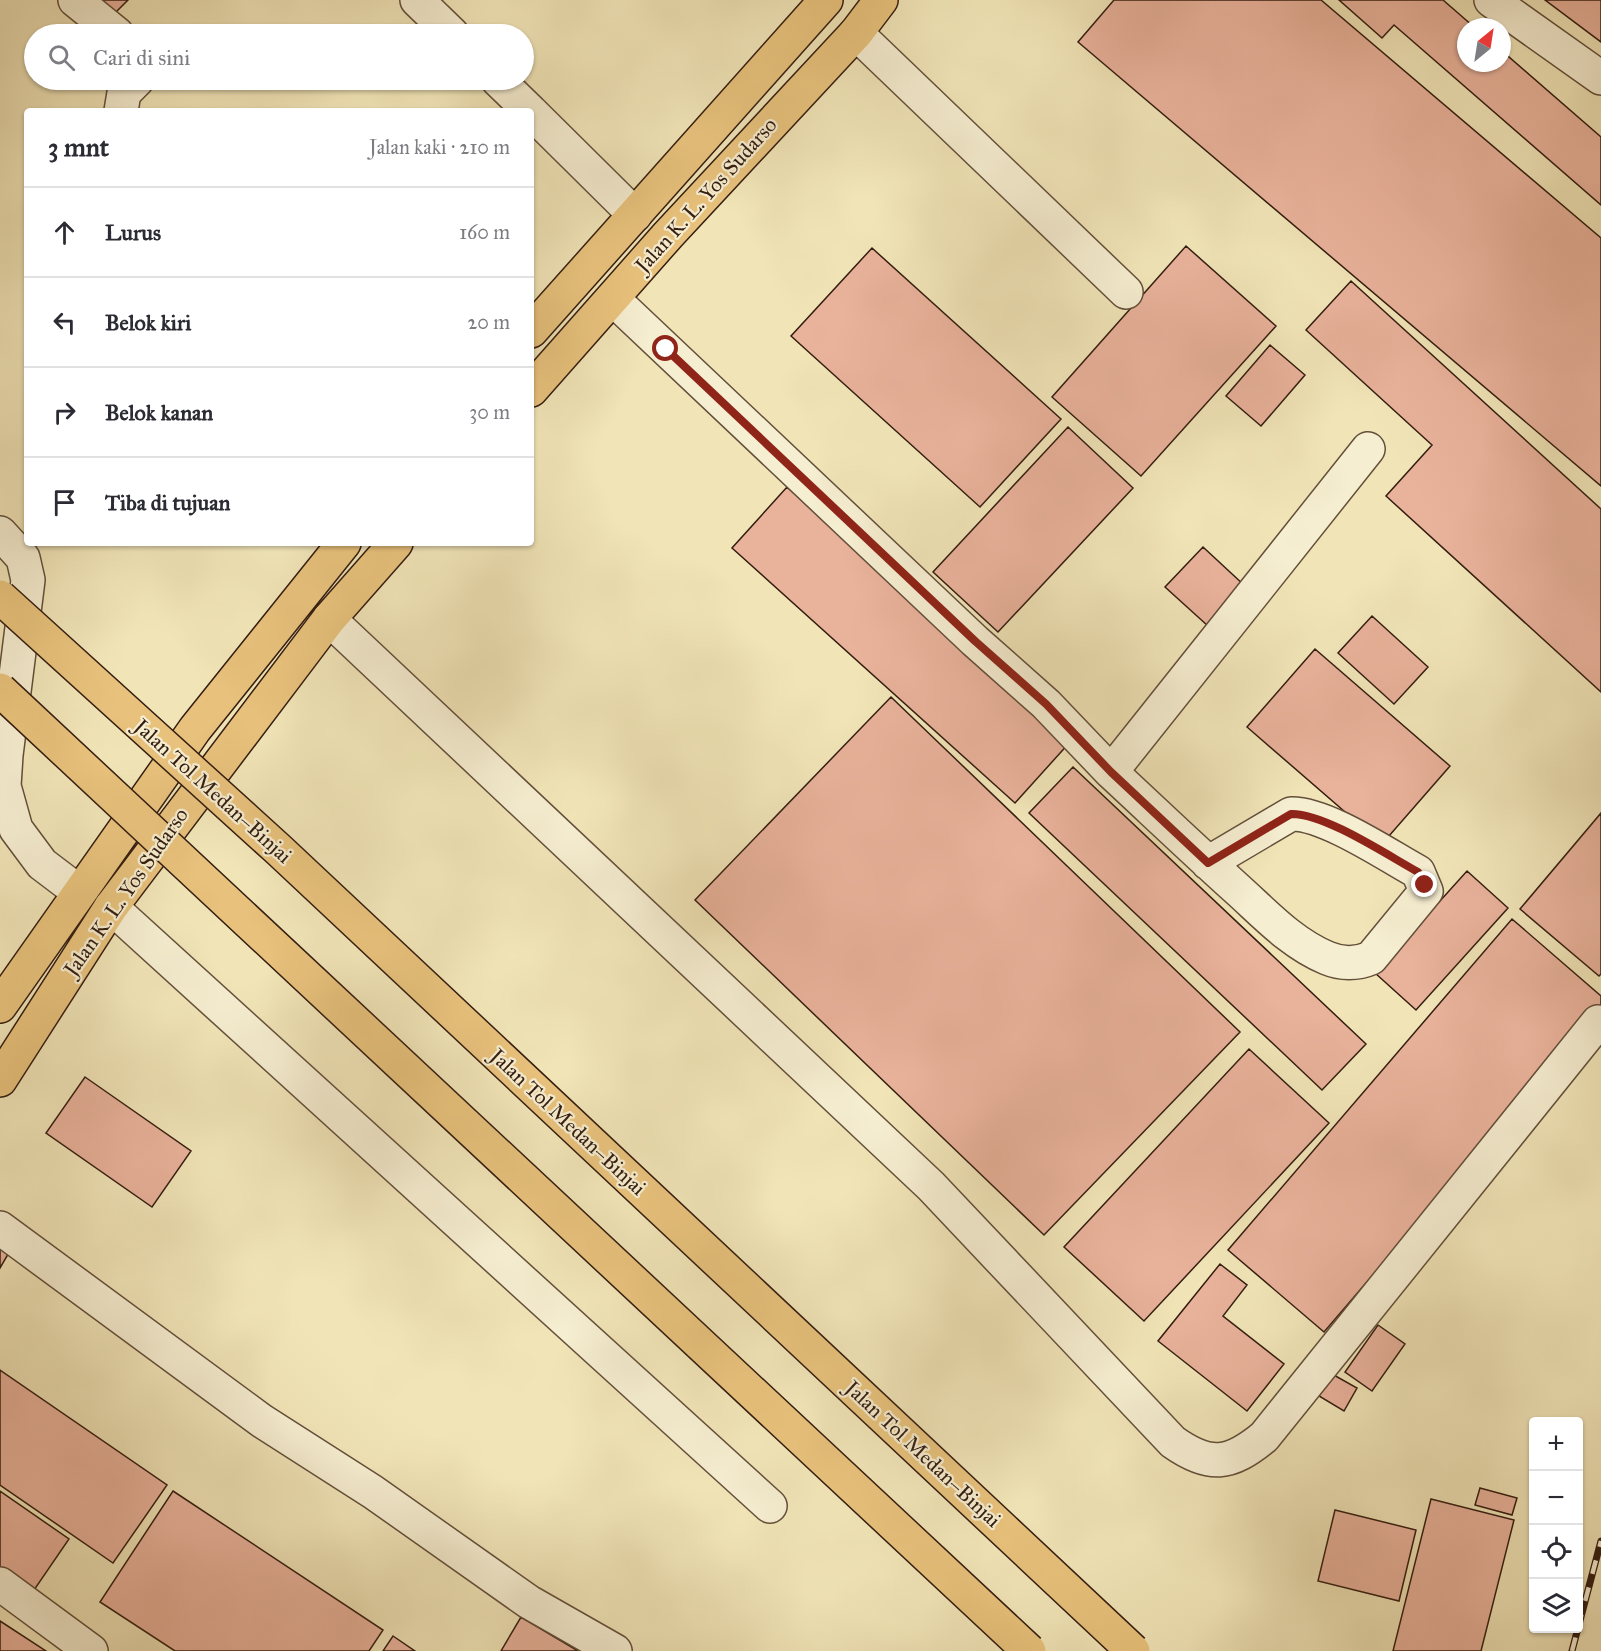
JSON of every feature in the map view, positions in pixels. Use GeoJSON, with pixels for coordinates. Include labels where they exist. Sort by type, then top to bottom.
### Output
{"type":"FeatureCollection","features":[{"type":"Feature","properties":{"kind":"highway","name":"Jalan K. L. Yos Sudarso"},"geometry":{"type":"LineString","coordinates":[[534,387],[668,235],[856,33],[881,0]]}},
{"type":"Feature","properties":{"kind":"highway","name":"Jalan K. L. Yos Sudarso"},"geometry":{"type":"LineString","coordinates":[[534,323],[634,215],[823,1]]}},
{"type":"Feature","properties":{"kind":"highway","name":"Jalan K. L. Yos Sudarso"},"geometry":{"type":"LineString","coordinates":[[0,1005],[195,729],[342,546]]}},
{"type":"Feature","properties":{"kind":"highway","name":"Jalan K. L. Yos Sudarso"},"geometry":{"type":"LineString","coordinates":[[0,1080],[111,907],[329,619],[393,546]]}},
{"type":"Feature","properties":{"kind":"highway","name":"Jalan Tol Medan–Binjai"},"geometry":{"type":"LineString","coordinates":[[0,597],[279,850],[1133,1651]]}},
{"type":"Feature","properties":{"kind":"highway"},"geometry":{"type":"LineString","coordinates":[[0,690],[1029,1651]]}},
{"type":"Feature","properties":{"kind":"street"},"geometry":{"type":"LineString","coordinates":[[75,0],[105,24]]}},
{"type":"Feature","properties":{"kind":"street"},"geometry":{"type":"LineString","coordinates":[[417,0],[442,24]]}},
{"type":"Feature","properties":{"kind":"street"},"geometry":{"type":"LineString","coordinates":[[1491,0],[1601,78]]}},
{"type":"Feature","properties":{"kind":"street"},"geometry":{"type":"LineString","coordinates":[[856,33],[1126,292]]}},
{"type":"Feature","properties":{"kind":"street"},"geometry":{"type":"LineString","coordinates":[[122,108],[124,93],[127,90]]}},
{"type":"Feature","properties":{"kind":"street"},"geometry":{"type":"LineString","coordinates":[[508,90],[526,108]]}},
{"type":"Feature","properties":{"kind":"street"},"geometry":{"type":"LineString","coordinates":[[534,116],[634,215]]}},
{"type":"Feature","properties":{"kind":"street"},"geometry":{"type":"LineString","coordinates":[[613,299],[967,633],[1046,704],[1111,772],[1208,863],[1293,940],[1328,958],[1345,963],[1361,963],[1371,958],[1426,891],[1418,872],[1324,821],[1301,814],[1291,814],[1208,863]]}},
{"type":"Feature","properties":{"kind":"street"},"geometry":{"type":"LineString","coordinates":[[1111,772],[1368,449]]}},
{"type":"Feature","properties":{"kind":"street"},"geometry":{"type":"LineString","coordinates":[[0,533],[23,558],[28,580],[4,786],[16,829],[42,864],[79,892]]}},
{"type":"Feature","properties":{"kind":"street"},"geometry":{"type":"LineString","coordinates":[[329,619],[931,1186],[1173,1442],[1197,1457],[1222,1462],[1246,1452],[1264,1437],[1598,1022]]}},
{"type":"Feature","properties":{"kind":"street"},"geometry":{"type":"LineString","coordinates":[[111,907],[770,1506]]}},
{"type":"Feature","properties":{"kind":"street"},"geometry":{"type":"LineString","coordinates":[[0,1228],[262,1421],[373,1492],[529,1602],[615,1651]]}},
{"type":"Feature","properties":{"kind":"street"},"geometry":{"type":"LineString","coordinates":[[0,1584],[91,1651]]}},
{"type":"Feature","properties":{"kind":"building"},"geometry":{"type":"Polygon","coordinates":[[[91,0],[128,0],[110,18],[91,0]]]}},
{"type":"Feature","properties":{"kind":"building"},"geometry":{"type":"Polygon","coordinates":[[[1114,0],[1321,0],[1601,238],[1601,486],[1078,42],[1114,0]]]}},
{"type":"Feature","properties":{"kind":"building"},"geometry":{"type":"Polygon","coordinates":[[[1339,0],[1443,0],[1464,18],[1457,18],[1457,72],[1511,72],[1511,59],[1601,137],[1601,205],[1394,25],[1382,38],[1339,0]]]}},
{"type":"Feature","properties":{"kind":"building"},"geometry":{"type":"Polygon","coordinates":[[[1545,0],[1601,0],[1601,42],[1545,0]]]}},
{"type":"Feature","properties":{"kind":"building"},"geometry":{"type":"Polygon","coordinates":[[[1186,246],[1276,326],[1141,476],[1052,397],[1186,246]]]}},
{"type":"Feature","properties":{"kind":"building"},"geometry":{"type":"Polygon","coordinates":[[[872,248],[1061,419],[980,507],[791,336],[872,248]]]}},
{"type":"Feature","properties":{"kind":"building"},"geometry":{"type":"Polygon","coordinates":[[[1351,281],[1601,509],[1601,692],[1386,496],[1432,445],[1306,330],[1351,281]]]}},
{"type":"Feature","properties":{"kind":"building"},"geometry":{"type":"Polygon","coordinates":[[[1270,345],[1305,375],[1261,426],[1226,396],[1270,345]]]}},
{"type":"Feature","properties":{"kind":"building"},"geometry":{"type":"Polygon","coordinates":[[[1068,427],[1133,488],[998,632],[933,572],[1068,427]]]}},
{"type":"Feature","properties":{"kind":"building"},"geometry":{"type":"Polygon","coordinates":[[[787,487],[1070,742],[1015,803],[732,548],[787,487]]]}},
{"type":"Feature","properties":{"kind":"building"},"geometry":{"type":"Polygon","coordinates":[[[1203,547],[1245,586],[1208,626],[1165,587],[1203,547]]]}},
{"type":"Feature","properties":{"kind":"building"},"geometry":{"type":"Polygon","coordinates":[[[1372,616],[1428,667],[1394,704],[1338,653],[1372,616]]]}},
{"type":"Feature","properties":{"kind":"building"},"geometry":{"type":"Polygon","coordinates":[[[1315,649],[1450,766],[1382,844],[1247,727],[1315,649]]]}},
{"type":"Feature","properties":{"kind":"building"},"geometry":{"type":"Polygon","coordinates":[[[891,697],[1240,1032],[1044,1235],[695,900],[891,697]]]}},
{"type":"Feature","properties":{"kind":"building"},"geometry":{"type":"Polygon","coordinates":[[[1073,767],[1366,1044],[1322,1090],[1029,813],[1073,767]]]}},
{"type":"Feature","properties":{"kind":"building"},"geometry":{"type":"Polygon","coordinates":[[[1601,813],[1601,974],[1599,976],[1520,909],[1601,813]]]}},
{"type":"Feature","properties":{"kind":"building"},"geometry":{"type":"Polygon","coordinates":[[[1467,871],[1508,908],[1416,1010],[1375,973],[1467,871]]]}},
{"type":"Feature","properties":{"kind":"building"},"geometry":{"type":"Polygon","coordinates":[[[1512,919],[1601,996],[1601,1009],[1324,1332],[1228,1250],[1512,919]]]}},
{"type":"Feature","properties":{"kind":"building"},"geometry":{"type":"Polygon","coordinates":[[[1249,1049],[1329,1123],[1144,1321],[1064,1247],[1249,1049]]]}},
{"type":"Feature","properties":{"kind":"building"},"geometry":{"type":"Polygon","coordinates":[[[85,1077],[191,1151],[152,1207],[46,1133],[85,1077]]]}},
{"type":"Feature","properties":{"kind":"building"},"geometry":{"type":"Polygon","coordinates":[[[0,1236],[14,1244],[0,1268],[0,1236]]]}},
{"type":"Feature","properties":{"kind":"building"},"geometry":{"type":"Polygon","coordinates":[[[1220,1264],[1247,1285],[1223,1316],[1284,1364],[1247,1411],[1158,1341],[1220,1264]]]}},
{"type":"Feature","properties":{"kind":"building"},"geometry":{"type":"Polygon","coordinates":[[[1378,1325],[1405,1344],[1372,1391],[1345,1372],[1378,1325]]]}},
{"type":"Feature","properties":{"kind":"building"},"geometry":{"type":"Polygon","coordinates":[[[0,1370],[167,1485],[113,1563],[0,1485],[0,1370]]]}},
{"type":"Feature","properties":{"kind":"building"},"geometry":{"type":"Polygon","coordinates":[[[1332,1374],[1357,1388],[1344,1411],[1319,1396],[1332,1374]]]}},
{"type":"Feature","properties":{"kind":"building"},"geometry":{"type":"Polygon","coordinates":[[[1480,1488],[1517,1498],[1512,1515],[1475,1505],[1480,1488]]]}},
{"type":"Feature","properties":{"kind":"building"},"geometry":{"type":"Polygon","coordinates":[[[0,1491],[69,1539],[32,1593],[0,1570],[0,1491]]]}},
{"type":"Feature","properties":{"kind":"building"},"geometry":{"type":"Polygon","coordinates":[[[173,1491],[383,1630],[369,1651],[175,1651],[100,1602],[173,1491]]]}},
{"type":"Feature","properties":{"kind":"building"},"geometry":{"type":"Polygon","coordinates":[[[1431,1499],[1514,1520],[1481,1651],[1393,1651],[1431,1499]]]}},
{"type":"Feature","properties":{"kind":"building"},"geometry":{"type":"Polygon","coordinates":[[[1335,1510],[1416,1530],[1399,1601],[1318,1581],[1335,1510]]]}},
{"type":"Feature","properties":{"kind":"building"},"geometry":{"type":"Polygon","coordinates":[[[521,1617],[578,1651],[501,1651],[521,1617]]]}},
{"type":"Feature","properties":{"kind":"building"},"geometry":{"type":"Polygon","coordinates":[[[0,1621],[46,1651],[0,1651],[0,1621]]]}},
{"type":"Feature","properties":{"kind":"building"},"geometry":{"type":"Polygon","coordinates":[[[393,1636],[415,1651],[383,1651],[393,1636]]]}},
{"type":"Feature","properties":{"kind":"railway"},"geometry":{"type":"LineString","coordinates":[[1583,1609],[1601,1541]]}},
{"type":"Feature","properties":{"kind":"railway"},"geometry":{"type":"LineString","coordinates":[[1572,1651],[1577,1633]]}},
{"type":"Feature","properties":{"kind":"route"},"geometry":{"type":"LineString","coordinates":[[666,349],[975,641],[1046,704],[1111,772],[1208,863],[1291,814],[1301,814],[1324,821],[1418,872],[1425,885]]}}]}
